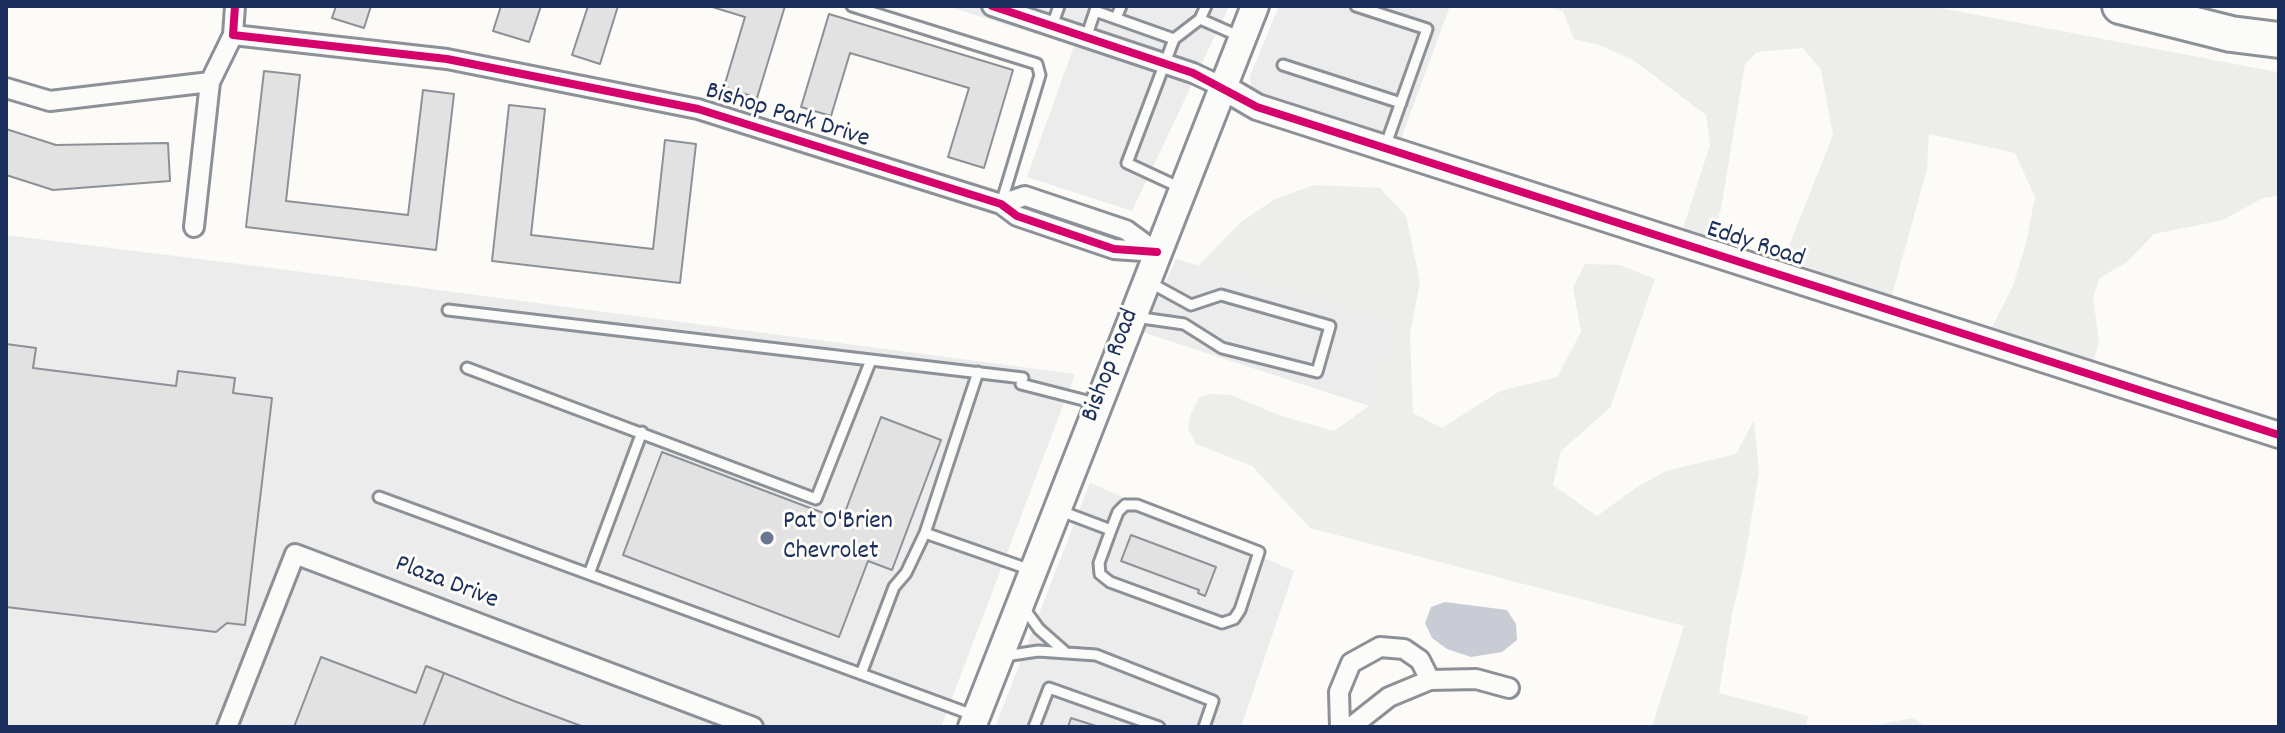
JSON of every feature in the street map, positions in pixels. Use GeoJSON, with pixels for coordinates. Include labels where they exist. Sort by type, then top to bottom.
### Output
{"type":"FeatureCollection","features":[{"type":"Feature","properties":{"kind":"highway"},"geometry":{"type":"LineString","coordinates":[[2120,6],[2231,34],[2279,40]]}},
{"type":"Feature","properties":{"kind":"highway"},"geometry":{"type":"LineString","coordinates":[[2195,6],[2279,28]]}},
{"type":"Feature","properties":{"kind":"main road","name":"Bishop Road"},"geometry":{"type":"LineString","coordinates":[[974,722],[1255,6]]}},
{"type":"Feature","properties":{"kind":"street"},"geometry":{"type":"LineString","coordinates":[[194,227],[210,82],[233,35],[235,6]]}},
{"type":"Feature","properties":{"kind":"street"},"geometry":{"type":"LineString","coordinates":[[992,6],[1193,73],[1223,87]]}},
{"type":"Feature","properties":{"kind":"street","name":"Bishop Park Drive"},"geometry":{"type":"LineString","coordinates":[[233,35],[447,59],[698,109],[1001,204],[1025,196],[1126,230],[1157,252]]}},
{"type":"Feature","properties":{"kind":"street"},"geometry":{"type":"LineString","coordinates":[[6,88],[50,101],[210,82]]}},
{"type":"Feature","properties":{"kind":"street","name":"Eddy Road"},"geometry":{"type":"LineString","coordinates":[[1223,87],[1257,107],[2279,435]]}},
{"type":"Feature","properties":{"kind":"street","name":"Plaza Drive"},"geometry":{"type":"LineString","coordinates":[[227,727],[295,554],[753,727]]}},
{"type":"Feature","properties":{"kind":"street"},"geometry":{"type":"LineString","coordinates":[[1340,727],[1339,692],[1351,663],[1380,647],[1404,649],[1420,660],[1430,680]]}},
{"type":"Feature","properties":{"kind":"street"},"geometry":{"type":"LineString","coordinates":[[1351,727],[1389,697],[1430,680],[1476,679],[1509,688]]}},
{"type":"Feature","properties":{"kind":"lane"},"geometry":{"type":"LineString","coordinates":[[852,6],[1037,64],[1040,75],[1001,204]]}},
{"type":"Feature","properties":{"kind":"lane"},"geometry":{"type":"LineString","coordinates":[[1052,26],[1059,6]]}},
{"type":"Feature","properties":{"kind":"lane"},"geometry":{"type":"LineString","coordinates":[[1116,18],[1121,6]]}},
{"type":"Feature","properties":{"kind":"lane"},"geometry":{"type":"LineString","coordinates":[[1182,188],[1127,163],[1174,39],[1200,19],[1206,6]]}},
{"type":"Feature","properties":{"kind":"lane"},"geometry":{"type":"LineString","coordinates":[[1356,6],[1427,29],[1385,148]]}},
{"type":"Feature","properties":{"kind":"lane"},"geometry":{"type":"LineString","coordinates":[[1086,38],[1095,11],[1174,39]]}},
{"type":"Feature","properties":{"kind":"lane"},"geometry":{"type":"LineString","coordinates":[[1200,19],[1242,37]]}},
{"type":"Feature","properties":{"kind":"lane"},"geometry":{"type":"LineString","coordinates":[[1283,65],[1401,103]]}},
{"type":"Feature","properties":{"kind":"lane"},"geometry":{"type":"LineString","coordinates":[[1132,316],[1184,324],[1222,348],[1317,372],[1330,326],[1221,295],[1191,305],[1146,281]]}},
{"type":"Feature","properties":{"kind":"lane"},"geometry":{"type":"LineString","coordinates":[[1184,324],[1191,305]]}},
{"type":"Feature","properties":{"kind":"lane"},"geometry":{"type":"LineString","coordinates":[[448,310],[978,372],[1022,381],[1098,404]]}},
{"type":"Feature","properties":{"kind":"lane"},"geometry":{"type":"LineString","coordinates":[[467,368],[816,499],[871,360]]}},
{"type":"Feature","properties":{"kind":"lane"},"geometry":{"type":"LineString","coordinates":[[861,674],[894,587],[906,573],[925,533],[978,372]]}},
{"type":"Feature","properties":{"kind":"lane"},"geometry":{"type":"LineString","coordinates":[[589,574],[642,432]]}},
{"type":"Feature","properties":{"kind":"lane"},"geometry":{"type":"LineString","coordinates":[[379,497],[861,674],[974,722]]}},
{"type":"Feature","properties":{"kind":"lane"},"geometry":{"type":"LineString","coordinates":[[1125,505],[1137,505],[1259,552],[1240,610],[1234,619],[1222,623],[1110,582],[1100,574],[1099,563],[1111,530],[1118,512],[1125,505]]}},
{"type":"Feature","properties":{"kind":"lane"},"geometry":{"type":"LineString","coordinates":[[1057,510],[1111,530]]}},
{"type":"Feature","properties":{"kind":"lane"},"geometry":{"type":"LineString","coordinates":[[925,533],[1033,571]]}},
{"type":"Feature","properties":{"kind":"lane"},"geometry":{"type":"LineString","coordinates":[[1020,602],[1039,629],[1064,651]]}},
{"type":"Feature","properties":{"kind":"lane"},"geometry":{"type":"LineString","coordinates":[[999,657],[1038,651],[1096,655],[1213,701],[1204,727]]}},
{"type":"Feature","properties":{"kind":"lane"},"geometry":{"type":"LineString","coordinates":[[1034,727],[1049,688],[1159,727]]}},
{"type":"Feature","properties":{"kind":"shaded area"},"geometry":{"type":"Polygon","coordinates":[[[947,6],[1229,6],[1132,211],[1027,177],[1074,46],[947,6]]]}},
{"type":"Feature","properties":{"kind":"shaded area"},"geometry":{"type":"Polygon","coordinates":[[[1279,6],[1450,6],[1398,147],[1271,107],[1251,91],[1250,76],[1279,6]]]}},
{"type":"Feature","properties":{"kind":"shaded area"},"geometry":{"type":"Polygon","coordinates":[[[1543,6],[1930,6],[2279,72],[2279,196],[2263,198],[2223,220],[2154,234],[2127,262],[2100,278],[2093,297],[2099,341],[2093,365],[1992,327],[2013,286],[2035,197],[2015,153],[1929,134],[1927,169],[1891,299],[1784,258],[1833,135],[1821,70],[1803,48],[1757,52],[1745,64],[1721,209],[1715,226],[1701,238],[1683,228],[1710,145],[1706,115],[1633,60],[1599,45],[1574,39],[1563,11],[1543,6]]]}},
{"type":"Feature","properties":{"kind":"shaded area"},"geometry":{"type":"Polygon","coordinates":[[[1314,185],[1380,188],[1406,216],[1420,282],[1410,334],[1413,413],[1442,428],[1500,391],[1557,377],[1581,332],[1573,287],[1585,264],[1620,265],[1655,279],[1610,408],[1561,451],[1553,485],[1597,516],[1637,487],[1666,471],[1736,454],[1754,420],[1759,472],[1719,693],[1808,716],[1806,727],[1652,727],[1684,626],[1310,528],[1252,466],[1196,444],[1188,428],[1191,413],[1199,398],[1209,394],[1231,395],[1281,416],[1334,431],[1369,406],[1384,322],[1198,266],[1241,222],[1275,199],[1314,185]]]}},
{"type":"Feature","properties":{"kind":"shaded area"},"geometry":{"type":"Polygon","coordinates":[[[6,235],[1075,374],[941,727],[6,727],[6,235]]]}},
{"type":"Feature","properties":{"kind":"shaded area"},"geometry":{"type":"Polygon","coordinates":[[[1176,259],[1385,322],[1369,406],[1142,332],[1176,259]]]}},
{"type":"Feature","properties":{"kind":"shaded area"},"geometry":{"type":"Polygon","coordinates":[[[1090,483],[1294,571],[1241,727],[995,727],[1090,483]]]}},
{"type":"Feature","properties":{"kind":"shaded area"},"geometry":{"type":"Polygon","coordinates":[[[1445,602],[1507,610],[1516,624],[1517,640],[1502,652],[1471,657],[1447,649],[1432,638],[1425,623],[1431,607],[1445,602]]]}},
{"type":"Feature","properties":{"kind":"shaded area"},"geometry":{"type":"Polygon","coordinates":[[[1913,718],[1927,727],[1866,727],[1913,718]]]}},
{"type":"Feature","properties":{"kind":"building"},"geometry":{"type":"Polygon","coordinates":[[[336,6],[371,6],[364,28],[332,18],[336,6]]]}},
{"type":"Feature","properties":{"kind":"building"},"geometry":{"type":"Polygon","coordinates":[[[501,6],[541,6],[529,42],[493,31],[501,6]]]}},
{"type":"Feature","properties":{"kind":"building"},"geometry":{"type":"Polygon","coordinates":[[[588,6],[618,6],[600,64],[572,55],[588,6]]]}},
{"type":"Feature","properties":{"kind":"building"},"geometry":{"type":"Polygon","coordinates":[[[709,6],[785,6],[757,98],[724,87],[745,17],[709,6]]]}},
{"type":"Feature","properties":{"kind":"building"},"geometry":{"type":"Polygon","coordinates":[[[829,14],[1013,70],[984,168],[948,157],[969,88],[850,53],[831,116],[801,107],[829,14]]]}},
{"type":"Feature","properties":{"kind":"building"},"geometry":{"type":"Polygon","coordinates":[[[264,71],[300,75],[286,201],[408,215],[423,90],[454,94],[436,250],[246,227],[264,71]]]}},
{"type":"Feature","properties":{"kind":"building"},"geometry":{"type":"Polygon","coordinates":[[[509,105],[545,109],[531,235],[653,249],[665,140],[696,144],[680,283],[492,261],[509,105]]]}},
{"type":"Feature","properties":{"kind":"building"},"geometry":{"type":"Polygon","coordinates":[[[6,129],[56,145],[168,143],[170,181],[53,190],[6,175],[6,129]]]}},
{"type":"Feature","properties":{"kind":"building"},"geometry":{"type":"Polygon","coordinates":[[[6,344],[36,348],[33,368],[176,386],[178,371],[235,378],[233,393],[272,398],[245,625],[227,623],[216,632],[6,607],[6,344]]]}},
{"type":"Feature","properties":{"kind":"building","name":"Pat O'Brien Chevrolet"},"geometry":{"type":"Polygon","coordinates":[[[881,417],[941,440],[892,570],[868,561],[839,637],[623,555],[662,452],[842,520],[881,417]]]}},
{"type":"Feature","properties":{"kind":"building"},"geometry":{"type":"Polygon","coordinates":[[[1131,535],[1216,567],[1205,596],[1198,593],[1199,590],[1121,561],[1131,535]]]}},
{"type":"Feature","properties":{"kind":"building"},"geometry":{"type":"Polygon","coordinates":[[[321,657],[416,693],[426,666],[444,673],[423,727],[294,727],[321,657]]]}},
{"type":"Feature","properties":{"kind":"building"},"geometry":{"type":"Polygon","coordinates":[[[444,673],[514,701],[584,727],[423,727],[444,673]]]}},
{"type":"Feature","properties":{"kind":"building"},"geometry":{"type":"Polygon","coordinates":[[[1071,718],[1099,727],[1068,727],[1071,718]]]}},
{"type":"Feature","properties":{"kind":"cycle path"},"geometry":{"type":"LineString","coordinates":[[235,6],[233,35],[447,59],[698,109],[1001,204],[1017,216],[1114,249],[1157,252]]}},
{"type":"Feature","properties":{"kind":"cycle path"},"geometry":{"type":"LineString","coordinates":[[992,6],[1193,73],[1257,107],[2279,435]]}},
{"type":"Feature","properties":{"kind":"place","name":"Pat O'Brien Chevrolet"},"geometry":{"type":"Point","coordinates":[767,538]}}]}
